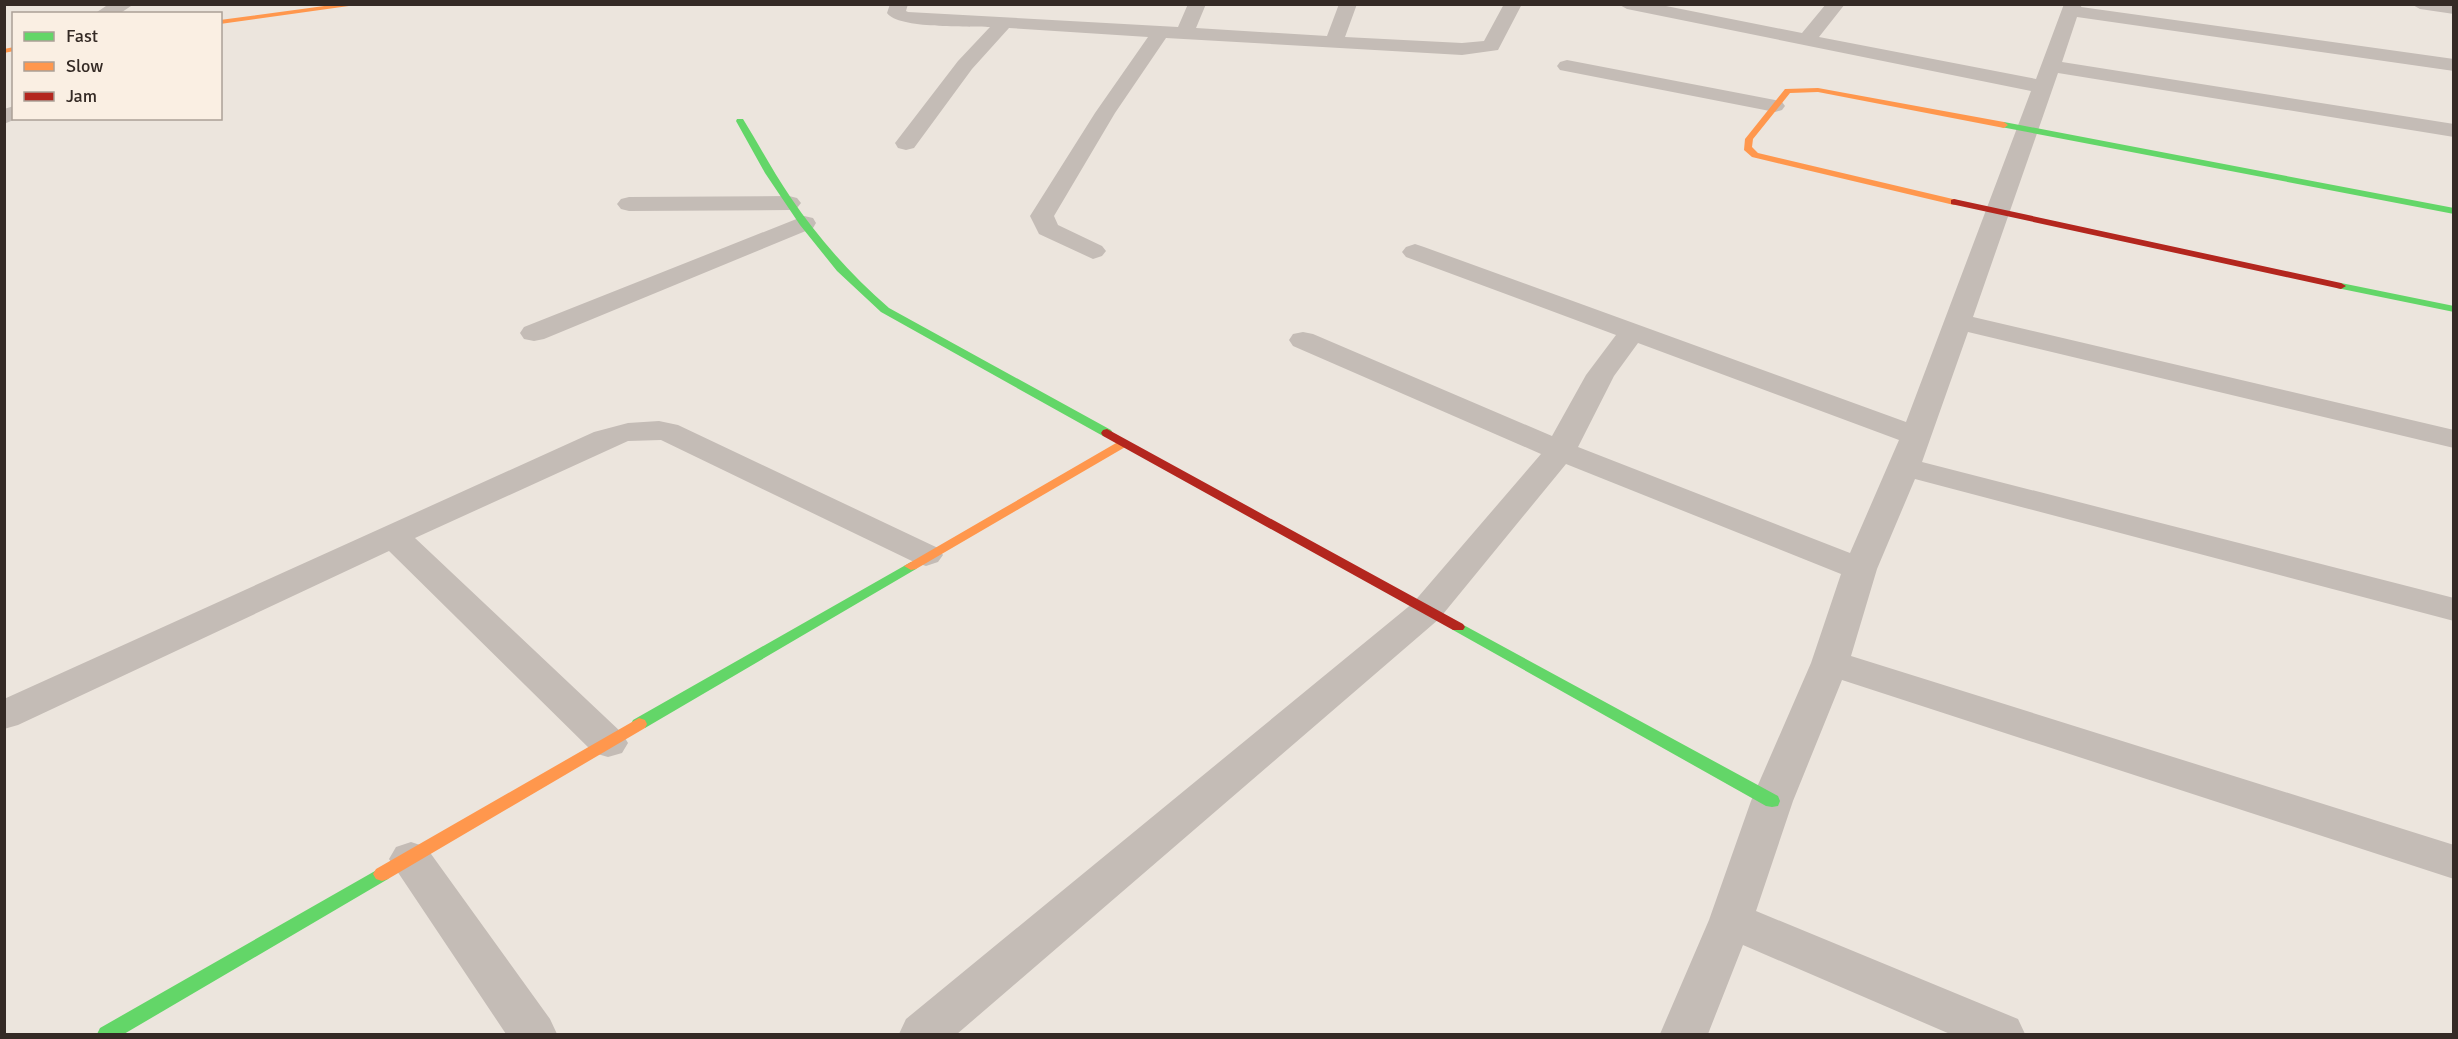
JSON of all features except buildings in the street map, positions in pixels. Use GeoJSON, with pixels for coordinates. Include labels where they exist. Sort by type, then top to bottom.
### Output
{"type":"FeatureCollection","features":[{"type":"Feature","properties":{"kind":"street"},"geometry":{"type":"LineString","coordinates":[[108,12],[124,4]]}},
{"type":"Feature","properties":{"kind":"street"},"geometry":{"type":"LineString","coordinates":[[222,22],[360,4]]}},
{"type":"Feature","properties":{"kind":"street"},"geometry":{"type":"LineString","coordinates":[[899,4],[896,13],[901,16],[1462,49],[1491,46],[1513,4]]}},
{"type":"Feature","properties":{"kind":"street"},"geometry":{"type":"LineString","coordinates":[[1032,25],[1047,4]]}},
{"type":"Feature","properties":{"kind":"street"},"geometry":{"type":"LineString","coordinates":[[1184,34],[1197,4]]}},
{"type":"Feature","properties":{"kind":"street"},"geometry":{"type":"LineString","coordinates":[[1334,42],[1348,4]]}},
{"type":"Feature","properties":{"kind":"street"},"geometry":{"type":"LineString","coordinates":[[1627,4],[1672,9],[1806,40],[2047,77],[2454,131]]}},
{"type":"Feature","properties":{"kind":"street"},"geometry":{"type":"LineString","coordinates":[[1806,40],[1836,4]]}},
{"type":"Feature","properties":{"kind":"street"},"geometry":{"type":"LineString","coordinates":[[2420,4],[2454,9]]}},
{"type":"Feature","properties":{"kind":"street"},"geometry":{"type":"LineString","coordinates":[[1683,1035],[1731,920],[1772,801],[1830,663],[1860,569],[1905,467],[2072,8],[2454,65]]}},
{"type":"Feature","properties":{"kind":"street"},"geometry":{"type":"LineString","coordinates":[[906,143],[965,65],[1004,23]]}},
{"type":"Feature","properties":{"kind":"street"},"geometry":{"type":"LineString","coordinates":[[1093,251],[1048,229],[1042,216],[1105,113],[1161,32]]}},
{"type":"Feature","properties":{"kind":"street"},"geometry":{"type":"LineString","coordinates":[[1567,66],[1775,106]]}},
{"type":"Feature","properties":{"kind":"street"},"geometry":{"type":"LineString","coordinates":[[2454,210],[1818,90],[1788,91],[1749,139],[1747,148],[1755,155],[1998,214],[2232,265],[2454,309]]}},
{"type":"Feature","properties":{"kind":"street"},"geometry":{"type":"LineString","coordinates":[[740,121],[773,183],[796,213],[864,295],[885,309],[1772,801]]}},
{"type":"Feature","properties":{"kind":"street"},"geometry":{"type":"LineString","coordinates":[[629,204],[796,213]]}},
{"type":"Feature","properties":{"kind":"street"},"geometry":{"type":"LineString","coordinates":[[534,333],[796,213]]}},
{"type":"Feature","properties":{"kind":"street"},"geometry":{"type":"LineString","coordinates":[[1415,252],[1916,436]]}},
{"type":"Feature","properties":{"kind":"street"},"geometry":{"type":"LineString","coordinates":[[1958,322],[2454,439]]}},
{"type":"Feature","properties":{"kind":"street"},"geometry":{"type":"LineString","coordinates":[[923,1035],[1426,611],[1560,451],[1600,375],[1632,333]]}},
{"type":"Feature","properties":{"kind":"street"},"geometry":{"type":"LineString","coordinates":[[1303,340],[1560,451],[1860,569]]}},
{"type":"Feature","properties":{"kind":"street"},"geometry":{"type":"LineString","coordinates":[[4,715],[624,431],[644,429],[667,431],[926,555]]}},
{"type":"Feature","properties":{"kind":"street"},"geometry":{"type":"LineString","coordinates":[[107,1035],[411,859],[926,555],[1123,443]]}},
{"type":"Feature","properties":{"kind":"street"},"geometry":{"type":"LineString","coordinates":[[1905,467],[2454,610]]}},
{"type":"Feature","properties":{"kind":"street"},"geometry":{"type":"LineString","coordinates":[[393,536],[608,743]]}},
{"type":"Feature","properties":{"kind":"street"},"geometry":{"type":"LineString","coordinates":[[1830,663],[2454,862]]}},
{"type":"Feature","properties":{"kind":"street"},"geometry":{"type":"LineString","coordinates":[[411,859],[533,1035]]}},
{"type":"Feature","properties":{"kind":"street"},"geometry":{"type":"LineString","coordinates":[[1731,920],[2001,1035]]}},
{"type":"Feature","properties":{"kind":"traffic: fast"},"geometry":{"type":"LineString","coordinates":[[740,121],[770,173],[803,223],[841,269],[885,310],[1107,433]]}},
{"type":"Feature","properties":{"kind":"traffic: fast"},"geometry":{"type":"LineString","coordinates":[[2004,125],[2454,211]]}},
{"type":"Feature","properties":{"kind":"traffic: fast"},"geometry":{"type":"LineString","coordinates":[[2341,286],[2454,309]]}},
{"type":"Feature","properties":{"kind":"traffic: fast"},"geometry":{"type":"LineString","coordinates":[[639,724],[911,566]]}},
{"type":"Feature","properties":{"kind":"traffic: fast"},"geometry":{"type":"LineString","coordinates":[[1458,627],[1772,801]]}},
{"type":"Feature","properties":{"kind":"traffic: fast"},"geometry":{"type":"LineString","coordinates":[[107,1034],[382,874]]}},
{"type":"Feature","properties":{"kind":"traffic: slow"},"geometry":{"type":"LineString","coordinates":[[222,22],[360,4]]}},
{"type":"Feature","properties":{"kind":"traffic: slow"},"geometry":{"type":"LineString","coordinates":[[4,51],[12,49]]}},
{"type":"Feature","properties":{"kind":"traffic: slow"},"geometry":{"type":"LineString","coordinates":[[1954,202],[1755,155],[1747,148],[1749,139],[1788,91],[1818,90],[2004,125]]}},
{"type":"Feature","properties":{"kind":"traffic: slow"},"geometry":{"type":"LineString","coordinates":[[911,566],[1123,443]]}},
{"type":"Feature","properties":{"kind":"traffic: slow"},"geometry":{"type":"LineString","coordinates":[[382,874],[639,724]]}},
{"type":"Feature","properties":{"kind":"traffic: jam"},"geometry":{"type":"LineString","coordinates":[[1954,202],[2341,286]]}},
{"type":"Feature","properties":{"kind":"traffic: jam"},"geometry":{"type":"LineString","coordinates":[[1107,433],[1458,627]]}}]}
